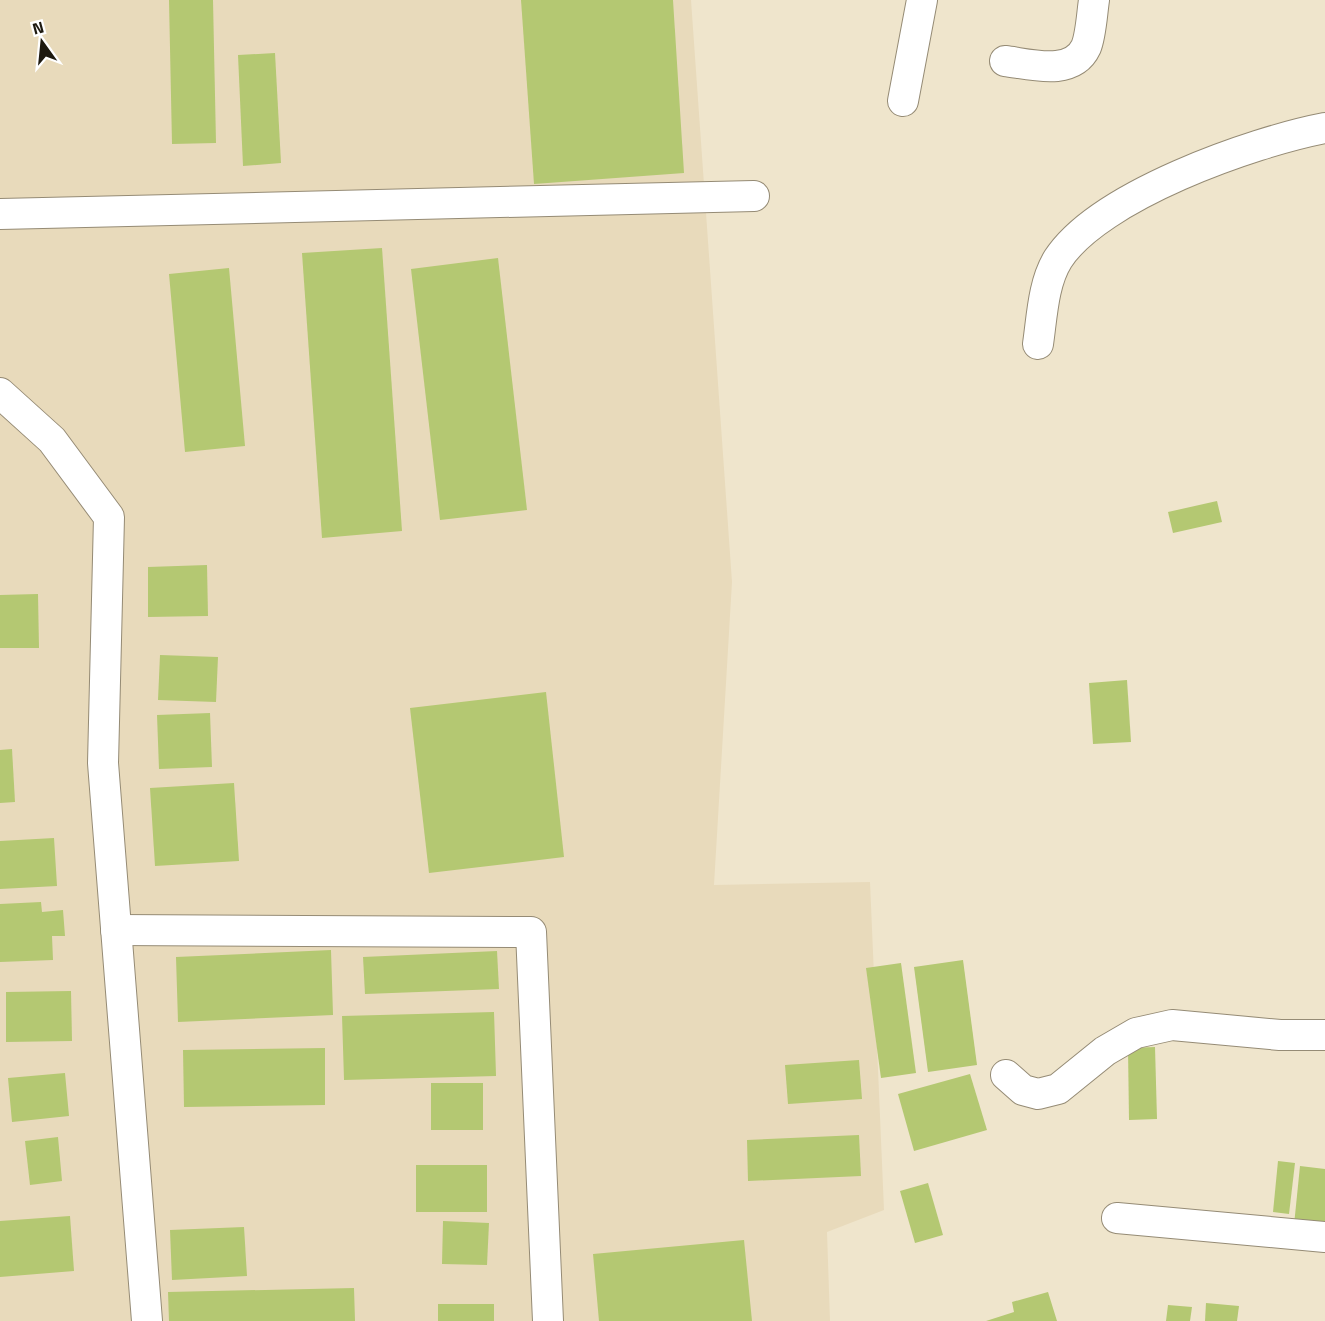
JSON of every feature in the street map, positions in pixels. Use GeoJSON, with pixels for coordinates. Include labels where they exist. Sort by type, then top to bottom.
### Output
{"type":"FeatureCollection","features":[{"type":"Feature","properties":{"kind":"street"},"geometry":{"type":"LineString","coordinates":[[903,101],[922,0]]}},
{"type":"Feature","properties":{"kind":"street"},"geometry":{"type":"LineString","coordinates":[[1005,62],[1058,67],[1076,61],[1086,46],[1094,0]]}},
{"type":"Feature","properties":{"kind":"street"},"geometry":{"type":"LineString","coordinates":[[1038,344],[1049,279],[1058,259],[1084,230],[1136,196],[1219,159],[1296,134],[1325,128]]}},
{"type":"Feature","properties":{"kind":"street"},"geometry":{"type":"LineString","coordinates":[[0,214],[754,196]]}},
{"type":"Feature","properties":{"kind":"street"},"geometry":{"type":"LineString","coordinates":[[0,393],[52,440],[109,517],[103,763],[147,1321]]}},
{"type":"Feature","properties":{"kind":"street"},"geometry":{"type":"LineString","coordinates":[[116,930],[531,932],[548,1321]]}},
{"type":"Feature","properties":{"kind":"street"},"geometry":{"type":"LineString","coordinates":[[1006,1075],[1023,1090],[1038,1094],[1058,1089],[1105,1051],[1136,1033],[1172,1025],[1280,1035],[1325,1035]]}},
{"type":"Feature","properties":{"kind":"street"},"geometry":{"type":"LineString","coordinates":[[1117,1218],[1325,1238]]}},
{"type":"Feature","properties":{"kind":"shaded area"},"geometry":{"type":"Polygon","coordinates":[[[0,0],[691,0],[732,582],[714,885],[870,882],[884,1210],[827,1232],[830,1321],[0,1321],[0,0]]]}},
{"type":"Feature","properties":{"kind":"building"},"geometry":{"type":"Polygon","coordinates":[[[169,0],[213,0],[216,143],[172,144],[169,0]]]}},
{"type":"Feature","properties":{"kind":"building"},"geometry":{"type":"Polygon","coordinates":[[[521,0],[673,0],[684,173],[534,184],[521,0]]]}},
{"type":"Feature","properties":{"kind":"building"},"geometry":{"type":"Polygon","coordinates":[[[275,53],[281,163],[243,166],[238,55],[275,53]]]}},
{"type":"Feature","properties":{"kind":"building"},"geometry":{"type":"Polygon","coordinates":[[[382,248],[402,531],[322,538],[302,253],[382,248]]]}},
{"type":"Feature","properties":{"kind":"building"},"geometry":{"type":"Polygon","coordinates":[[[498,258],[527,510],[440,520],[411,269],[498,258]]]}},
{"type":"Feature","properties":{"kind":"building"},"geometry":{"type":"Polygon","coordinates":[[[229,268],[245,446],[185,452],[169,274],[229,268]]]}},
{"type":"Feature","properties":{"kind":"building"},"geometry":{"type":"Polygon","coordinates":[[[1217,501],[1222,522],[1173,533],[1168,512],[1217,501]]]}},
{"type":"Feature","properties":{"kind":"building"},"geometry":{"type":"Polygon","coordinates":[[[207,565],[208,616],[148,617],[148,567],[207,565]]]}},
{"type":"Feature","properties":{"kind":"building"},"geometry":{"type":"Polygon","coordinates":[[[38,594],[39,648],[0,648],[0,595],[38,594]]]}},
{"type":"Feature","properties":{"kind":"building"},"geometry":{"type":"Polygon","coordinates":[[[160,655],[218,657],[216,702],[158,700],[160,655]]]}},
{"type":"Feature","properties":{"kind":"building"},"geometry":{"type":"Polygon","coordinates":[[[1127,680],[1131,742],[1093,744],[1089,683],[1127,680]]]}},
{"type":"Feature","properties":{"kind":"building"},"geometry":{"type":"Polygon","coordinates":[[[546,692],[564,857],[429,873],[410,708],[546,692]]]}},
{"type":"Feature","properties":{"kind":"building"},"geometry":{"type":"Polygon","coordinates":[[[210,713],[212,767],[159,769],[157,715],[210,713]]]}},
{"type":"Feature","properties":{"kind":"building"},"geometry":{"type":"Polygon","coordinates":[[[12,749],[15,802],[0,803],[0,750],[12,749]]]}},
{"type":"Feature","properties":{"kind":"building"},"geometry":{"type":"Polygon","coordinates":[[[234,783],[239,861],[155,866],[150,788],[234,783]]]}},
{"type":"Feature","properties":{"kind":"building"},"geometry":{"type":"Polygon","coordinates":[[[54,838],[57,886],[0,889],[0,841],[54,838]]]}},
{"type":"Feature","properties":{"kind":"building"},"geometry":{"type":"Polygon","coordinates":[[[41,902],[42,912],[63,910],[65,936],[52,936],[53,960],[0,962],[0,904],[41,902]]]}},
{"type":"Feature","properties":{"kind":"building"},"geometry":{"type":"Polygon","coordinates":[[[331,950],[333,1015],[178,1022],[176,957],[331,950]]]}},
{"type":"Feature","properties":{"kind":"building"},"geometry":{"type":"Polygon","coordinates":[[[497,951],[499,989],[365,994],[363,957],[497,951]]]}},
{"type":"Feature","properties":{"kind":"building"},"geometry":{"type":"Polygon","coordinates":[[[963,960],[977,1065],[928,1072],[914,967],[963,960]]]}},
{"type":"Feature","properties":{"kind":"building"},"geometry":{"type":"Polygon","coordinates":[[[901,963],[916,1073],[881,1078],[866,968],[901,963]]]}},
{"type":"Feature","properties":{"kind":"building"},"geometry":{"type":"Polygon","coordinates":[[[71,991],[72,1041],[6,1042],[6,992],[71,991]]]}},
{"type":"Feature","properties":{"kind":"building"},"geometry":{"type":"Polygon","coordinates":[[[494,1012],[496,1076],[344,1080],[342,1016],[494,1012]]]}},
{"type":"Feature","properties":{"kind":"building"},"geometry":{"type":"Polygon","coordinates":[[[1155,1047],[1157,1119],[1129,1120],[1128,1048],[1155,1047]]]}},
{"type":"Feature","properties":{"kind":"building"},"geometry":{"type":"Polygon","coordinates":[[[325,1048],[325,1105],[184,1107],[183,1050],[325,1048]]]}},
{"type":"Feature","properties":{"kind":"building"},"geometry":{"type":"Polygon","coordinates":[[[859,1060],[862,1099],[788,1104],[785,1065],[859,1060]]]}},
{"type":"Feature","properties":{"kind":"building"},"geometry":{"type":"Polygon","coordinates":[[[65,1073],[69,1116],[12,1122],[8,1078],[65,1073]]]}},
{"type":"Feature","properties":{"kind":"building"},"geometry":{"type":"Polygon","coordinates":[[[970,1074],[987,1130],[914,1151],[898,1094],[970,1074]]]}},
{"type":"Feature","properties":{"kind":"building"},"geometry":{"type":"Polygon","coordinates":[[[431,1083],[483,1083],[483,1130],[431,1130],[431,1083]]]}},
{"type":"Feature","properties":{"kind":"building"},"geometry":{"type":"Polygon","coordinates":[[[859,1135],[861,1176],[748,1181],[747,1140],[859,1135]]]}},
{"type":"Feature","properties":{"kind":"building"},"geometry":{"type":"Polygon","coordinates":[[[58,1137],[62,1181],[30,1185],[25,1141],[58,1137]]]}},
{"type":"Feature","properties":{"kind":"building"},"geometry":{"type":"Polygon","coordinates":[[[1278,1161],[1295,1163],[1289,1214],[1273,1212],[1278,1161]]]}},
{"type":"Feature","properties":{"kind":"building"},"geometry":{"type":"Polygon","coordinates":[[[416,1165],[487,1165],[487,1212],[416,1212],[416,1165]]]}},
{"type":"Feature","properties":{"kind":"building"},"geometry":{"type":"Polygon","coordinates":[[[1300,1166],[1325,1169],[1325,1228],[1294,1225],[1300,1166]]]}},
{"type":"Feature","properties":{"kind":"building"},"geometry":{"type":"Polygon","coordinates":[[[928,1183],[943,1235],[915,1243],[900,1191],[928,1183]]]}},
{"type":"Feature","properties":{"kind":"building"},"geometry":{"type":"Polygon","coordinates":[[[70,1216],[74,1271],[0,1277],[0,1221],[70,1216]]]}},
{"type":"Feature","properties":{"kind":"building"},"geometry":{"type":"Polygon","coordinates":[[[443,1221],[489,1223],[487,1265],[442,1264],[443,1221]]]}},
{"type":"Feature","properties":{"kind":"building"},"geometry":{"type":"Polygon","coordinates":[[[244,1227],[247,1276],[172,1280],[170,1230],[244,1227]]]}},
{"type":"Feature","properties":{"kind":"building"},"geometry":{"type":"Polygon","coordinates":[[[744,1240],[752,1321],[599,1321],[593,1254],[744,1240]]]}},
{"type":"Feature","properties":{"kind":"building"},"geometry":{"type":"Polygon","coordinates":[[[354,1288],[355,1321],[169,1321],[168,1292],[354,1288]]]}},
{"type":"Feature","properties":{"kind":"building"},"geometry":{"type":"Polygon","coordinates":[[[1048,1292],[1057,1321],[986,1321],[1014,1312],[1012,1302],[1048,1292]]]}},
{"type":"Feature","properties":{"kind":"building"},"geometry":{"type":"Polygon","coordinates":[[[1206,1303],[1239,1306],[1237,1321],[1205,1321],[1206,1303]]]}},
{"type":"Feature","properties":{"kind":"building"},"geometry":{"type":"Polygon","coordinates":[[[438,1304],[494,1304],[494,1321],[438,1321],[438,1304]]]}},
{"type":"Feature","properties":{"kind":"building"},"geometry":{"type":"Polygon","coordinates":[[[1168,1305],[1192,1307],[1190,1321],[1166,1321],[1168,1305]]]}}]}
